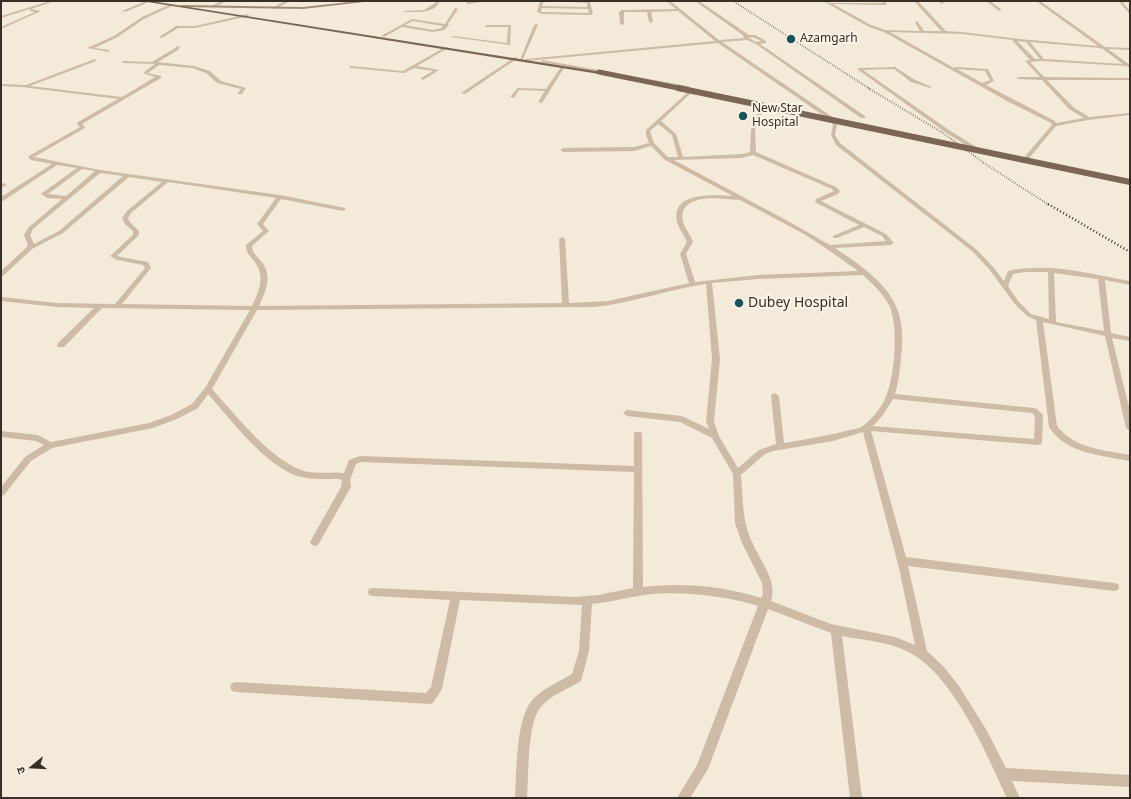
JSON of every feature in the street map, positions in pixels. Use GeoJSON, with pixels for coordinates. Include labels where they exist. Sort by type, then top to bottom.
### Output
{"type":"FeatureCollection","features":[{"type":"Feature","properties":{"kind":"main road"},"geometry":{"type":"LineString","coordinates":[[145,1],[173,3],[182,6],[247,15],[599,72],[1130,183]]}},
{"type":"Feature","properties":{"kind":"main road"},"geometry":{"type":"LineString","coordinates":[[155,1],[383,36],[500,56]]}},
{"type":"Feature","properties":{"kind":"main road"},"geometry":{"type":"LineString","coordinates":[[182,6],[274,8],[322,7],[371,1]]}},
{"type":"Feature","properties":{"kind":"street"},"geometry":{"type":"LineString","coordinates":[[29,10],[53,1]]}},
{"type":"Feature","properties":{"kind":"street"},"geometry":{"type":"LineString","coordinates":[[124,11],[145,1]]}},
{"type":"Feature","properties":{"kind":"street"},"geometry":{"type":"LineString","coordinates":[[214,6],[224,1]]}},
{"type":"Feature","properties":{"kind":"street"},"geometry":{"type":"LineString","coordinates":[[274,8],[288,1]]}},
{"type":"Feature","properties":{"kind":"street"},"geometry":{"type":"LineString","coordinates":[[405,11],[426,11],[437,4],[438,1]]}},
{"type":"Feature","properties":{"kind":"street"},"geometry":{"type":"LineString","coordinates":[[469,1],[468,3],[487,1]]}},
{"type":"Feature","properties":{"kind":"street"},"geometry":{"type":"LineString","coordinates":[[542,1],[540,13],[590,15],[590,8],[586,2],[558,1]]}},
{"type":"Feature","properties":{"kind":"street"},"geometry":{"type":"LineString","coordinates":[[668,1],[721,43],[829,117],[834,122],[832,135],[838,144],[974,250],[991,268],[1022,309],[1039,320],[1130,339]]}},
{"type":"Feature","properties":{"kind":"street"},"geometry":{"type":"LineString","coordinates":[[697,1],[747,39],[757,43],[864,117]]}},
{"type":"Feature","properties":{"kind":"street"},"geometry":{"type":"LineString","coordinates":[[825,1],[870,26],[885,31],[1009,100],[1047,119],[1054,125]]}},
{"type":"Feature","properties":{"kind":"street"},"geometry":{"type":"LineString","coordinates":[[829,3],[885,4],[883,1]]}},
{"type":"Feature","properties":{"kind":"street"},"geometry":{"type":"LineString","coordinates":[[916,1],[944,32]]}},
{"type":"Feature","properties":{"kind":"street"},"geometry":{"type":"LineString","coordinates":[[988,1],[1000,10]]}},
{"type":"Feature","properties":{"kind":"street"},"geometry":{"type":"LineString","coordinates":[[1038,1],[1128,66]]}},
{"type":"Feature","properties":{"kind":"street"},"geometry":{"type":"LineString","coordinates":[[1130,1],[1122,2],[1130,13]]}},
{"type":"Feature","properties":{"kind":"street"},"geometry":{"type":"LineString","coordinates":[[108,51],[89,48],[115,37],[143,18],[173,3]]}},
{"type":"Feature","properties":{"kind":"street"},"geometry":{"type":"LineString","coordinates":[[540,7],[590,8]]}},
{"type":"Feature","properties":{"kind":"street"},"geometry":{"type":"LineString","coordinates":[[402,26],[435,31],[443,30],[456,10]]}},
{"type":"Feature","properties":{"kind":"street"},"geometry":{"type":"LineString","coordinates":[[622,24],[621,11],[680,10]]}},
{"type":"Feature","properties":{"kind":"street"},"geometry":{"type":"LineString","coordinates":[[1,17],[19,11],[39,11],[1,28]]}},
{"type":"Feature","properties":{"kind":"street"},"geometry":{"type":"LineString","coordinates":[[649,11],[651,22]]}},
{"type":"Feature","properties":{"kind":"street"},"geometry":{"type":"LineString","coordinates":[[161,37],[176,27],[195,27],[247,15]]}},
{"type":"Feature","properties":{"kind":"street"},"geometry":{"type":"LineString","coordinates":[[383,36],[412,20],[447,25]]}},
{"type":"Feature","properties":{"kind":"street"},"geometry":{"type":"LineString","coordinates":[[917,22],[922,31]]}},
{"type":"Feature","properties":{"kind":"street"},"geometry":{"type":"LineString","coordinates":[[519,59],[536,25]]}},
{"type":"Feature","properties":{"kind":"street"},"geometry":{"type":"LineString","coordinates":[[486,26],[510,26],[509,42]]}},
{"type":"Feature","properties":{"kind":"street"},"geometry":{"type":"LineString","coordinates":[[885,31],[944,32],[1027,41],[1130,49]]}},
{"type":"Feature","properties":{"kind":"street"},"geometry":{"type":"LineString","coordinates":[[453,36],[509,44],[509,42],[515,43]]}},
{"type":"Feature","properties":{"kind":"street"},"geometry":{"type":"LineString","coordinates":[[535,61],[721,43],[758,37],[765,42],[757,43]]}},
{"type":"Feature","properties":{"kind":"street"},"geometry":{"type":"LineString","coordinates":[[1013,39],[1033,60]]}},
{"type":"Feature","properties":{"kind":"street"},"geometry":{"type":"LineString","coordinates":[[1027,41],[1043,59],[1041,60]]}},
{"type":"Feature","properties":{"kind":"street"},"geometry":{"type":"LineString","coordinates":[[521,43],[527,43]]}},
{"type":"Feature","properties":{"kind":"street"},"geometry":{"type":"LineString","coordinates":[[463,93],[519,59],[721,43]]}},
{"type":"Feature","properties":{"kind":"street"},"geometry":{"type":"LineString","coordinates":[[153,63],[178,47]]}},
{"type":"Feature","properties":{"kind":"street"},"geometry":{"type":"LineString","coordinates":[[351,67],[399,72],[414,66],[446,48]]}},
{"type":"Feature","properties":{"kind":"street"},"geometry":{"type":"LineString","coordinates":[[519,59],[761,108],[753,130],[753,153]]}},
{"type":"Feature","properties":{"kind":"street"},"geometry":{"type":"LineString","coordinates":[[24,86],[95,60]]}},
{"type":"Feature","properties":{"kind":"street"},"geometry":{"type":"LineString","coordinates":[[1088,119],[1071,108],[1026,60],[1128,66]]}},
{"type":"Feature","properties":{"kind":"street"},"geometry":{"type":"LineString","coordinates":[[542,61],[663,82],[829,117]]}},
{"type":"Feature","properties":{"kind":"street"},"geometry":{"type":"LineString","coordinates":[[123,62],[188,66],[208,72],[215,81],[244,88],[240,93]]}},
{"type":"Feature","properties":{"kind":"street"},"geometry":{"type":"LineString","coordinates":[[160,64],[145,73],[158,77],[121,98],[113,105],[80,123],[79,124],[83,127],[31,157],[33,159],[99,171],[280,197],[343,209]]}},
{"type":"Feature","properties":{"kind":"street"},"geometry":{"type":"LineString","coordinates":[[414,66],[437,70],[423,79]]}},
{"type":"Feature","properties":{"kind":"street"},"geometry":{"type":"LineString","coordinates":[[540,102],[562,68]]}},
{"type":"Feature","properties":{"kind":"street"},"geometry":{"type":"LineString","coordinates":[[930,87],[913,81],[895,68],[859,70],[947,131],[982,152],[1023,162],[1130,183]]}},
{"type":"Feature","properties":{"kind":"street"},"geometry":{"type":"LineString","coordinates":[[953,68],[987,70],[992,82],[982,85]]}},
{"type":"Feature","properties":{"kind":"street"},"geometry":{"type":"LineString","coordinates":[[1019,78],[1130,79]]}},
{"type":"Feature","properties":{"kind":"street"},"geometry":{"type":"LineString","coordinates":[[1,85],[24,86],[34,89],[121,98]]}},
{"type":"Feature","properties":{"kind":"street"},"geometry":{"type":"LineString","coordinates":[[512,97],[518,89],[548,90]]}},
{"type":"Feature","properties":{"kind":"street"},"geometry":{"type":"LineString","coordinates":[[688,93],[648,131],[652,144],[667,159],[741,198],[828,247],[865,273],[885,292],[892,305],[896,317],[898,352],[892,396],[884,408],[866,428]]}},
{"type":"Feature","properties":{"kind":"street"},"geometry":{"type":"LineString","coordinates":[[1023,162],[1054,125],[1130,114]]}},
{"type":"Feature","properties":{"kind":"street"},"geometry":{"type":"LineString","coordinates":[[658,121],[674,134],[681,158]]}},
{"type":"Feature","properties":{"kind":"street"},"geometry":{"type":"LineString","coordinates":[[563,150],[634,149],[652,144]]}},
{"type":"Feature","properties":{"kind":"street"},"geometry":{"type":"LineString","coordinates":[[667,159],[742,156],[753,153],[834,188],[837,191],[836,193],[818,200],[818,202],[884,235],[892,243],[828,247]]}},
{"type":"Feature","properties":{"kind":"street"},"geometry":{"type":"LineString","coordinates":[[1,200],[56,163]]}},
{"type":"Feature","properties":{"kind":"street"},"geometry":{"type":"LineString","coordinates":[[68,198],[47,196],[44,194],[80,167]]}},
{"type":"Feature","properties":{"kind":"street"},"geometry":{"type":"LineString","coordinates":[[30,248],[31,245],[27,235],[28,232],[99,171]]}},
{"type":"Feature","properties":{"kind":"street"},"geometry":{"type":"LineString","coordinates":[[1,275],[30,248],[61,232],[128,175]]}},
{"type":"Feature","properties":{"kind":"street"},"geometry":{"type":"LineString","coordinates":[[117,306],[148,268],[146,263],[119,259],[114,256],[136,235],[136,231],[127,223],[125,218],[166,181]]}},
{"type":"Feature","properties":{"kind":"street"},"geometry":{"type":"LineString","coordinates":[[1,493],[28,459],[50,445],[162,422],[195,406],[208,389],[255,308],[264,287],[265,280],[260,264],[249,251],[249,245],[266,231],[260,224],[280,197]]}},
{"type":"Feature","properties":{"kind":"street"},"geometry":{"type":"LineString","coordinates":[[693,285],[684,254],[690,242],[680,219],[684,204],[689,198],[741,198]]}},
{"type":"Feature","properties":{"kind":"street"},"geometry":{"type":"LineString","coordinates":[[835,237],[864,225]]}},
{"type":"Feature","properties":{"kind":"street"},"geometry":{"type":"LineString","coordinates":[[562,239],[566,305]]}},
{"type":"Feature","properties":{"kind":"street"},"geometry":{"type":"LineString","coordinates":[[1005,286],[1010,272],[1051,271],[1130,283]]}},
{"type":"Feature","properties":{"kind":"street"},"geometry":{"type":"LineString","coordinates":[[1051,271],[1052,323]]}},
{"type":"Feature","properties":{"kind":"street"},"geometry":{"type":"LineString","coordinates":[[1,299],[37,304],[255,308],[610,304],[710,282],[865,273]]}},
{"type":"Feature","properties":{"kind":"street"},"geometry":{"type":"LineString","coordinates":[[1101,278],[1108,334],[1130,428]]}},
{"type":"Feature","properties":{"kind":"street"},"geometry":{"type":"LineString","coordinates":[[683,798],[702,769],[766,604],[768,594],[767,583],[747,543],[740,522],[737,474],[715,436],[710,421],[716,360],[710,282]]}},
{"type":"Feature","properties":{"kind":"street"},"geometry":{"type":"LineString","coordinates":[[61,345],[101,305]]}},
{"type":"Feature","properties":{"kind":"street"},"geometry":{"type":"LineString","coordinates":[[1039,320],[1053,427],[1058,435],[1066,442],[1077,447],[1130,458]]}},
{"type":"Feature","properties":{"kind":"street"},"geometry":{"type":"LineString","coordinates":[[208,389],[280,463],[298,473],[309,476],[342,476],[346,480]]}},
{"type":"Feature","properties":{"kind":"street"},"geometry":{"type":"LineString","coordinates":[[775,396],[780,446]]}},
{"type":"Feature","properties":{"kind":"street"},"geometry":{"type":"LineString","coordinates":[[737,474],[762,452],[780,446],[833,438],[866,428],[1038,442],[1039,415],[1034,411],[892,396]]}},
{"type":"Feature","properties":{"kind":"street"},"geometry":{"type":"LineString","coordinates":[[627,413],[682,419],[715,436]]}},
{"type":"Feature","properties":{"kind":"street"},"geometry":{"type":"LineString","coordinates":[[866,428],[903,561],[915,612],[922,654]]}},
{"type":"Feature","properties":{"kind":"street"},"geometry":{"type":"LineString","coordinates":[[1,434],[38,438],[50,445]]}},
{"type":"Feature","properties":{"kind":"street"},"geometry":{"type":"LineString","coordinates":[[638,434],[638,591]]}},
{"type":"Feature","properties":{"kind":"street"},"geometry":{"type":"LineString","coordinates":[[315,542],[346,487],[346,480],[352,462],[360,459],[637,469]]}},
{"type":"Feature","properties":{"kind":"street"},"geometry":{"type":"LineString","coordinates":[[903,561],[1114,587]]}},
{"type":"Feature","properties":{"kind":"street"},"geometry":{"type":"LineString","coordinates":[[373,592],[587,601],[638,591],[667,589],[733,595],[766,604],[836,629],[893,641],[922,654],[951,685],[981,731],[1014,798]]}},
{"type":"Feature","properties":{"kind":"street"},"geometry":{"type":"LineString","coordinates":[[236,687],[429,699],[436,689],[456,596]]}},
{"type":"Feature","properties":{"kind":"street"},"geometry":{"type":"LineString","coordinates":[[521,798],[527,725],[530,713],[536,703],[577,677],[583,659],[587,601]]}},
{"type":"Feature","properties":{"kind":"street"},"geometry":{"type":"LineString","coordinates":[[836,629],[856,798]]}},
{"type":"Feature","properties":{"kind":"street"},"geometry":{"type":"LineString","coordinates":[[1002,774],[1130,781]]}},
{"type":"Feature","properties":{"kind":"railway"},"geometry":{"type":"LineString","coordinates":[[733,1],[870,89]]}},
{"type":"Feature","properties":{"kind":"railway"},"geometry":{"type":"LineString","coordinates":[[868,88],[943,133],[984,163],[1049,205]]}},
{"type":"Feature","properties":{"kind":"railway"},"geometry":{"type":"LineString","coordinates":[[1048,204],[1130,252]]}},
{"type":"Feature","properties":{"kind":"place","name":"Azamgarh"},"geometry":{"type":"Point","coordinates":[791,39]}},
{"type":"Feature","properties":{"kind":"place","name":"New Star Hospital"},"geometry":{"type":"Point","coordinates":[743,116]}},
{"type":"Feature","properties":{"kind":"place","name":"Dubey Hospital"},"geometry":{"type":"Point","coordinates":[739,303]}}]}
